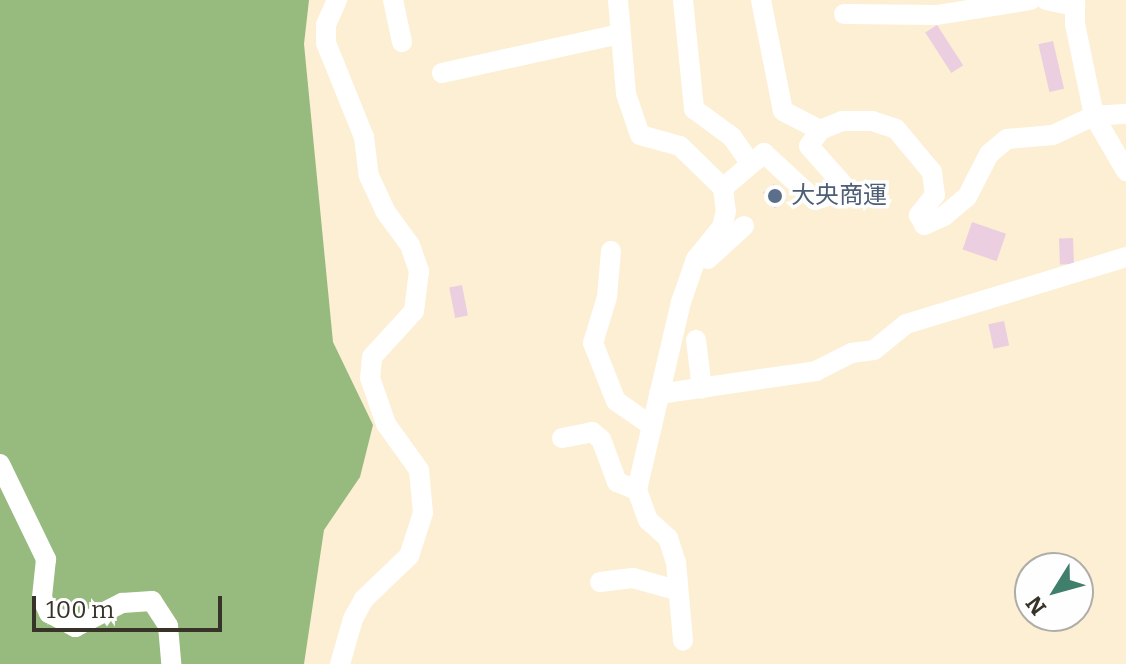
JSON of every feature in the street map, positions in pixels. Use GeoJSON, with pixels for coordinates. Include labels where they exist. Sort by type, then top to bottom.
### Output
{"type":"FeatureCollection","features":[{"type":"Feature","properties":{"kind":"street"},"geometry":{"type":"LineString","coordinates":[[337,0],[326,25],[326,43],[364,137],[369,176],[385,211],[410,245],[419,271],[414,311],[372,357],[370,378],[386,424],[419,470],[423,513],[409,556],[370,593],[353,619],[340,664]]}},
{"type":"Feature","properties":{"kind":"street"},"geometry":{"type":"LineString","coordinates":[[393,0],[402,42]]}},
{"type":"Feature","properties":{"kind":"street"},"geometry":{"type":"LineString","coordinates":[[618,0],[626,94],[640,135],[680,146],[723,188]]}},
{"type":"Feature","properties":{"kind":"street"},"geometry":{"type":"LineString","coordinates":[[683,0],[694,109],[732,137],[750,163]]}},
{"type":"Feature","properties":{"kind":"street"},"geometry":{"type":"LineString","coordinates":[[761,0],[783,111],[820,130]]}},
{"type":"Feature","properties":{"kind":"street"},"geometry":{"type":"LineString","coordinates":[[844,14],[937,15],[1031,0]]}},
{"type":"Feature","properties":{"kind":"street"},"geometry":{"type":"LineString","coordinates":[[1046,0],[1075,3],[1094,116],[1126,171]]}},
{"type":"Feature","properties":{"kind":"street"},"geometry":{"type":"LineString","coordinates":[[442,73],[620,34]]}},
{"type":"Feature","properties":{"kind":"street"},"geometry":{"type":"LineString","coordinates":[[683,641],[676,590],[676,562],[668,538],[648,520],[637,490],[659,394],[696,259],[722,227],[723,188],[764,153],[815,200],[847,189],[809,146],[820,130],[842,121],[872,121],[896,129],[932,172],[935,195],[919,215],[924,225],[967,197],[989,154],[1007,139],[1053,135],[1094,116],[1126,114]]}},
{"type":"Feature","properties":{"kind":"street"},"geometry":{"type":"LineString","coordinates":[[696,259],[710,259],[744,226]]}},
{"type":"Feature","properties":{"kind":"street"},"geometry":{"type":"LineString","coordinates":[[611,251],[607,297],[593,343],[616,401],[652,426]]}},
{"type":"Feature","properties":{"kind":"street"},"geometry":{"type":"LineString","coordinates":[[659,394],[816,371],[851,353],[874,350],[906,324],[1126,257]]}},
{"type":"Feature","properties":{"kind":"street"},"geometry":{"type":"LineString","coordinates":[[696,340],[702,389]]}},
{"type":"Feature","properties":{"kind":"street"},"geometry":{"type":"LineString","coordinates":[[562,438],[592,432],[601,439],[617,482],[637,490]]}},
{"type":"Feature","properties":{"kind":"street"},"geometry":{"type":"LineString","coordinates":[[0,464],[46,559],[42,598],[49,613],[75,627],[122,603],[152,601],[168,626],[171,664]]}},
{"type":"Feature","properties":{"kind":"street"},"geometry":{"type":"LineString","coordinates":[[600,582],[633,578],[676,590]]}},
{"type":"Feature","properties":{"kind":"green space"},"geometry":{"type":"Polygon","coordinates":[[[0,0],[309,0],[304,44],[333,342],[373,425],[360,477],[324,530],[304,664],[0,664],[0,0]]]}},
{"type":"Feature","properties":{"kind":"building"},"geometry":{"type":"Polygon","coordinates":[[[937,25],[963,65],[951,73],[925,33],[937,25]]]}},
{"type":"Feature","properties":{"kind":"building"},"geometry":{"type":"Polygon","coordinates":[[[1053,41],[1064,89],[1049,92],[1038,44],[1053,41]]]}},
{"type":"Feature","properties":{"kind":"building","name":"大央商運"},"geometry":{"type":"Polygon","coordinates":[[[774,184],[786,200],[775,208],[763,192],[774,184]]]}},
{"type":"Feature","properties":{"kind":"building"},"geometry":{"type":"Polygon","coordinates":[[[972,222],[1006,234],[997,261],[963,249],[972,222]]]}},
{"type":"Feature","properties":{"kind":"building"},"geometry":{"type":"Polygon","coordinates":[[[1059,238],[1073,238],[1074,264],[1060,264],[1059,238]]]}},
{"type":"Feature","properties":{"kind":"building"},"geometry":{"type":"Polygon","coordinates":[[[462,285],[468,315],[455,318],[449,287],[462,285]]]}},
{"type":"Feature","properties":{"kind":"building"},"geometry":{"type":"Polygon","coordinates":[[[1004,321],[1009,345],[994,349],[988,324],[1004,321]]]}},
{"type":"Feature","properties":{"kind":"place","name":"大央商運"},"geometry":{"type":"Point","coordinates":[775,196]}}]}
